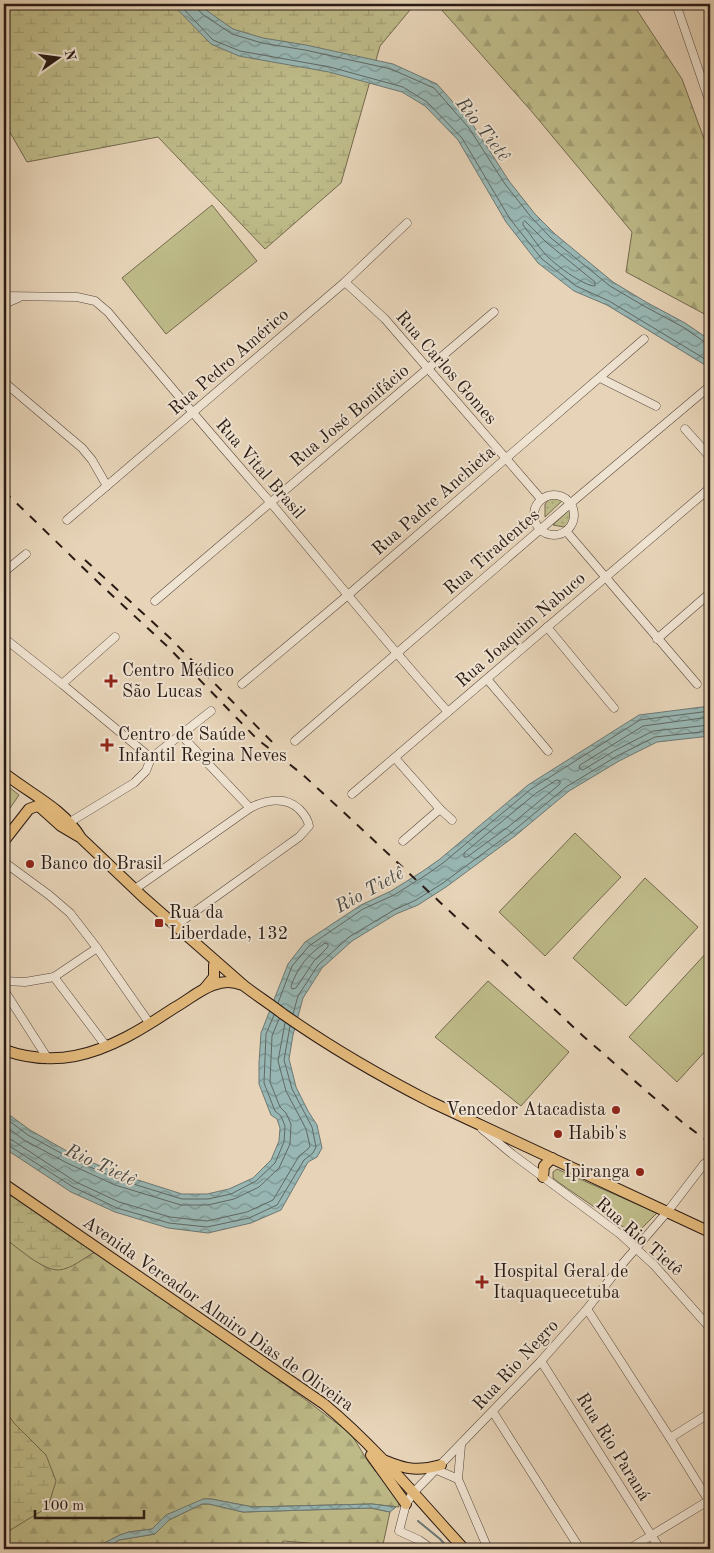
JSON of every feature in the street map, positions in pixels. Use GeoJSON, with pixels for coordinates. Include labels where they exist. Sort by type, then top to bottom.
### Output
{"type":"FeatureCollection","features":[{"type":"Feature","properties":{"kind":"main road"},"geometry":{"type":"LineString","coordinates":[[4,773],[58,811],[70,822],[81,838],[135,889],[243,985],[309,1032],[390,1081],[431,1102],[710,1232]]}},
{"type":"Feature","properties":{"kind":"main road"},"geometry":{"type":"LineString","coordinates":[[20,786],[27,797],[29,809]]}},
{"type":"Feature","properties":{"kind":"main road"},"geometry":{"type":"LineString","coordinates":[[4,842],[29,809],[37,806],[61,826],[81,838]]}},
{"type":"Feature","properties":{"kind":"main road"},"geometry":{"type":"LineString","coordinates":[[45,811],[50,812],[62,821],[70,822]]}},
{"type":"Feature","properties":{"kind":"main road"},"geometry":{"type":"LineString","coordinates":[[192,941],[228,981],[238,988],[256,995]]}},
{"type":"Feature","properties":{"kind":"main road"},"geometry":{"type":"LineString","coordinates":[[205,989],[214,976],[214,965]]}},
{"type":"Feature","properties":{"kind":"main road"},"geometry":{"type":"LineString","coordinates":[[4,1050],[18,1055],[48,1060],[76,1056],[106,1046],[150,1024],[214,985],[228,981],[243,985]]}},
{"type":"Feature","properties":{"kind":"main road"},"geometry":{"type":"LineString","coordinates":[[543,1177],[544,1166],[552,1158]]}},
{"type":"Feature","properties":{"kind":"main road","name":"Avenida Vereador Almiro Dias de Oliveira"},"geometry":{"type":"LineString","coordinates":[[4,1184],[324,1404],[382,1459],[464,1549]]}},
{"type":"Feature","properties":{"kind":"main road"},"geometry":{"type":"LineString","coordinates":[[355,1432],[406,1504]]}},
{"type":"Feature","properties":{"kind":"main road"},"geometry":{"type":"LineString","coordinates":[[382,1459],[400,1467],[412,1469],[439,1468]]}},
{"type":"Feature","properties":{"kind":"street"},"geometry":{"type":"LineString","coordinates":[[676,4],[710,102]]}},
{"type":"Feature","properties":{"kind":"street","name":"Rua Pedro Américo"},"geometry":{"type":"LineString","coordinates":[[67,520],[345,282],[407,223]]}},
{"type":"Feature","properties":{"kind":"street","name":"Rua Carlos Gomes"},"geometry":{"type":"LineString","coordinates":[[345,282],[379,313],[541,499]]}},
{"type":"Feature","properties":{"kind":"street","name":"Rua Vital Brasil"},"geometry":{"type":"LineString","coordinates":[[4,296],[77,297],[95,301],[108,312],[192,413],[271,503],[396,654],[448,712]]}},
{"type":"Feature","properties":{"kind":"street","name":"Rua Vital Brasil"},"geometry":{"type":"LineString","coordinates":[[4,303],[23,296]]}},
{"type":"Feature","properties":{"kind":"street","name":"Rua José Bonifácio"},"geometry":{"type":"LineString","coordinates":[[155,601],[494,312]]}},
{"type":"Feature","properties":{"kind":"street","name":"Rua Padre Anchieta"},"geometry":{"type":"LineString","coordinates":[[242,684],[644,339]]}},
{"type":"Feature","properties":{"kind":"street"},"geometry":{"type":"LineString","coordinates":[[600,378],[656,406]]}},
{"type":"Feature","properties":{"kind":"street"},"geometry":{"type":"LineString","coordinates":[[4,382],[82,448],[92,460],[107,486]]}},
{"type":"Feature","properties":{"kind":"street","name":"Rua Tiradentes"},"geometry":{"type":"LineString","coordinates":[[295,741],[710,386]]}},
{"type":"Feature","properties":{"kind":"street"},"geometry":{"type":"LineString","coordinates":[[685,429],[710,457]]}},
{"type":"Feature","properties":{"kind":"street","name":"Rua Joaquim Nabuco"},"geometry":{"type":"LineString","coordinates":[[352,794],[710,488]]}},
{"type":"Feature","properties":{"kind":"street"},"geometry":{"type":"LineString","coordinates":[[558,495],[571,503],[574,520],[566,531],[555,535],[540,530],[534,516],[537,504],[541,499],[546,496],[558,495]]}},
{"type":"Feature","properties":{"kind":"street"},"geometry":{"type":"LineString","coordinates":[[566,531],[697,684]]}},
{"type":"Feature","properties":{"kind":"street"},"geometry":{"type":"LineString","coordinates":[[4,572],[26,554]]}},
{"type":"Feature","properties":{"kind":"street"},"geometry":{"type":"LineString","coordinates":[[657,639],[710,593]]}},
{"type":"Feature","properties":{"kind":"street"},"geometry":{"type":"LineString","coordinates":[[547,627],[614,708]]}},
{"type":"Feature","properties":{"kind":"street"},"geometry":{"type":"LineString","coordinates":[[62,684],[115,637]]}},
{"type":"Feature","properties":{"kind":"street"},"geometry":{"type":"LineString","coordinates":[[4,638],[151,758]]}},
{"type":"Feature","properties":{"kind":"street"},"geometry":{"type":"LineString","coordinates":[[487,679],[548,750]]}},
{"type":"Feature","properties":{"kind":"street"},"geometry":{"type":"LineString","coordinates":[[70,822],[134,783],[146,771],[151,758],[211,711]]}},
{"type":"Feature","properties":{"kind":"street"},"geometry":{"type":"LineString","coordinates":[[181,735],[250,808]]}},
{"type":"Feature","properties":{"kind":"street"},"geometry":{"type":"LineString","coordinates":[[395,758],[452,820]]}},
{"type":"Feature","properties":{"kind":"street"},"geometry":{"type":"LineString","coordinates":[[135,889],[250,808],[278,800],[295,806],[306,818],[308,826],[306,830],[175,926]]}},
{"type":"Feature","properties":{"kind":"street"},"geometry":{"type":"LineString","coordinates":[[403,841],[440,809]]}},
{"type":"Feature","properties":{"kind":"street"},"geometry":{"type":"LineString","coordinates":[[4,862],[70,913],[98,948],[150,1024]]}},
{"type":"Feature","properties":{"kind":"street"},"geometry":{"type":"LineString","coordinates":[[4,981],[25,982],[54,977],[98,948]]}},
{"type":"Feature","properties":{"kind":"street"},"geometry":{"type":"LineString","coordinates":[[54,977],[106,1046]]}},
{"type":"Feature","properties":{"kind":"street"},"geometry":{"type":"LineString","coordinates":[[4,990],[48,1060]]}},
{"type":"Feature","properties":{"kind":"street","name":"Rua Rio Tietê"},"geometry":{"type":"LineString","coordinates":[[471,1120],[512,1154],[620,1234],[654,1265],[710,1328]]}},
{"type":"Feature","properties":{"kind":"street","name":"Rua Rio Negro"},"geometry":{"type":"LineString","coordinates":[[432,1549],[399,1530],[406,1504],[413,1493],[493,1412],[587,1309],[704,1164]]}},
{"type":"Feature","properties":{"kind":"street"},"geometry":{"type":"LineString","coordinates":[[587,1309],[709,1502],[629,1549]]}},
{"type":"Feature","properties":{"kind":"street","name":"Rua Rio Paraná"},"geometry":{"type":"LineString","coordinates":[[541,1361],[660,1549]]}},
{"type":"Feature","properties":{"kind":"street"},"geometry":{"type":"LineString","coordinates":[[493,1412],[580,1549]]}},
{"type":"Feature","properties":{"kind":"street"},"geometry":{"type":"LineString","coordinates":[[670,1438],[710,1413]]}},
{"type":"Feature","properties":{"kind":"street"},"geometry":{"type":"LineString","coordinates":[[461,1445],[458,1479],[488,1549]]}},
{"type":"Feature","properties":{"kind":"street"},"geometry":{"type":"LineString","coordinates":[[439,1468],[458,1479]]}},
{"type":"Feature","properties":{"kind":"green space"},"geometry":{"type":"Polygon","coordinates":[[[4,4],[415,4],[380,46],[341,183],[265,249],[158,137],[27,162],[4,122],[4,4]]]}},
{"type":"Feature","properties":{"kind":"green space"},"geometry":{"type":"Polygon","coordinates":[[[443,4],[633,4],[682,79],[710,155],[710,317],[626,272],[632,232],[533,113],[440,8],[443,4]]]}},
{"type":"Feature","properties":{"kind":"green space"},"geometry":{"type":"Polygon","coordinates":[[[212,205],[257,261],[166,334],[122,278],[212,205]]]}},
{"type":"Feature","properties":{"kind":"green space"},"geometry":{"type":"Polygon","coordinates":[[[565,498],[545,517],[545,504],[549,499],[565,498]]]}},
{"type":"Feature","properties":{"kind":"green space"},"geometry":{"type":"Polygon","coordinates":[[[572,507],[573,516],[570,523],[564,527],[553,525],[572,507]]]}},
{"type":"Feature","properties":{"kind":"green space"},"geometry":{"type":"Polygon","coordinates":[[[4,783],[19,795],[4,817],[4,783]]]}},
{"type":"Feature","properties":{"kind":"green space"},"geometry":{"type":"Polygon","coordinates":[[[575,833],[621,877],[545,956],[499,912],[575,833]]]}},
{"type":"Feature","properties":{"kind":"green space"},"geometry":{"type":"Polygon","coordinates":[[[645,878],[698,927],[626,1006],[573,958],[645,878]]]}},
{"type":"Feature","properties":{"kind":"green space"},"geometry":{"type":"Polygon","coordinates":[[[708,951],[710,954],[710,1046],[677,1082],[629,1037],[708,951]]]}},
{"type":"Feature","properties":{"kind":"green space"},"geometry":{"type":"Polygon","coordinates":[[[488,981],[569,1052],[521,1106],[435,1037],[488,981]]]}},
{"type":"Feature","properties":{"kind":"green space"},"geometry":{"type":"Polygon","coordinates":[[[557,1169],[657,1213],[635,1235],[553,1178],[553,1172],[557,1169]]]}},
{"type":"Feature","properties":{"kind":"green space"},"geometry":{"type":"Polygon","coordinates":[[[4,1189],[95,1252],[73,1265],[59,1270],[45,1267],[30,1258],[4,1238],[4,1189]]]}},
{"type":"Feature","properties":{"kind":"green space"},"geometry":{"type":"Polygon","coordinates":[[[4,1238],[45,1267],[68,1267],[95,1252],[286,1385],[351,1434],[369,1463],[398,1499],[399,1507],[372,1504],[253,1507],[204,1499],[152,1529],[120,1535],[95,1548],[4,1549],[4,1238]]]}},
{"type":"Feature","properties":{"kind":"green space"},"geometry":{"type":"Polygon","coordinates":[[[4,1409],[14,1423],[46,1455],[56,1481],[48,1507],[4,1534],[4,1409]]]}},
{"type":"Feature","properties":{"kind":"green space"},"geometry":{"type":"Polygon","coordinates":[[[202,1504],[243,1512],[371,1508],[390,1512],[382,1549],[283,1541],[281,1549],[105,1549],[119,1540],[155,1534],[169,1520],[202,1504]]]}},
{"type":"Feature","properties":{"kind":"water"},"geometry":{"type":"Polygon","coordinates":[[[172,4],[200,4],[233,29],[263,38],[306,45],[393,64],[437,84],[473,125],[509,181],[535,214],[555,234],[613,282],[685,323],[710,340],[710,368],[607,305],[574,291],[538,263],[506,222],[458,140],[425,106],[402,92],[329,72],[239,56],[211,44],[172,4]]]}},
{"type":"Feature","properties":{"kind":"water","name":"Rio Tietê"},"geometry":{"type":"Polygon","coordinates":[[[710,706],[710,736],[657,742],[619,761],[569,791],[515,836],[446,887],[418,905],[396,914],[352,941],[322,968],[303,998],[289,1059],[296,1087],[317,1125],[322,1148],[317,1157],[308,1162],[281,1210],[251,1223],[208,1233],[168,1228],[115,1212],[71,1192],[4,1148],[4,1111],[30,1130],[72,1154],[119,1174],[182,1194],[207,1194],[229,1189],[253,1178],[271,1160],[279,1141],[280,1128],[277,1119],[271,1115],[259,1084],[261,1033],[288,964],[305,942],[361,905],[391,891],[423,871],[528,785],[639,715],[710,706]]]}},
{"type":"Feature","properties":{"kind":"water"},"geometry":{"type":"Polygon","coordinates":[[[203,1499],[253,1507],[372,1504],[396,1507],[390,1512],[371,1508],[243,1512],[202,1504],[169,1520],[155,1534],[119,1540],[105,1549],[92,1549],[129,1532],[152,1529],[166,1515],[203,1499]]]}},
{"type":"Feature","properties":{"kind":"waterway"},"geometry":{"type":"LineString","coordinates":[[418,1521],[449,1549]]}},
{"type":"Feature","properties":{"kind":"tunnel"},"geometry":{"type":"LineString","coordinates":[[704,1164],[710,1155]]}},
{"type":"Feature","properties":{"kind":"railway"},"geometry":{"type":"LineString","coordinates":[[4,491],[167,646],[257,739],[302,774],[583,1036],[682,1122],[710,1143]]}},
{"type":"Feature","properties":{"kind":"railway"},"geometry":{"type":"LineString","coordinates":[[85,560],[170,638],[278,748]]}},
{"type":"Feature","properties":{"kind":"place","name":"Centro Médico São Lucas"},"geometry":{"type":"Point","coordinates":[111,681]}},
{"type":"Feature","properties":{"kind":"place","name":"Centro de Saúde Infantil Regina Neves"},"geometry":{"type":"Point","coordinates":[107,745]}},
{"type":"Feature","properties":{"kind":"place","name":"Banco do Brasil"},"geometry":{"type":"Point","coordinates":[30,864]}},
{"type":"Feature","properties":{"kind":"place","name":"Rua da Liberdade, 132"},"geometry":{"type":"Point","coordinates":[159,923]}},
{"type":"Feature","properties":{"kind":"place","name":"Vencedor Atacadista"},"geometry":{"type":"Point","coordinates":[616,1110]}},
{"type":"Feature","properties":{"kind":"place","name":"Habib's"},"geometry":{"type":"Point","coordinates":[558,1134]}},
{"type":"Feature","properties":{"kind":"place","name":"Ipiranga"},"geometry":{"type":"Point","coordinates":[640,1172]}},
{"type":"Feature","properties":{"kind":"place","name":"Hospital Geral de Itaquaquecetuba"},"geometry":{"type":"Point","coordinates":[482,1282]}}]}
